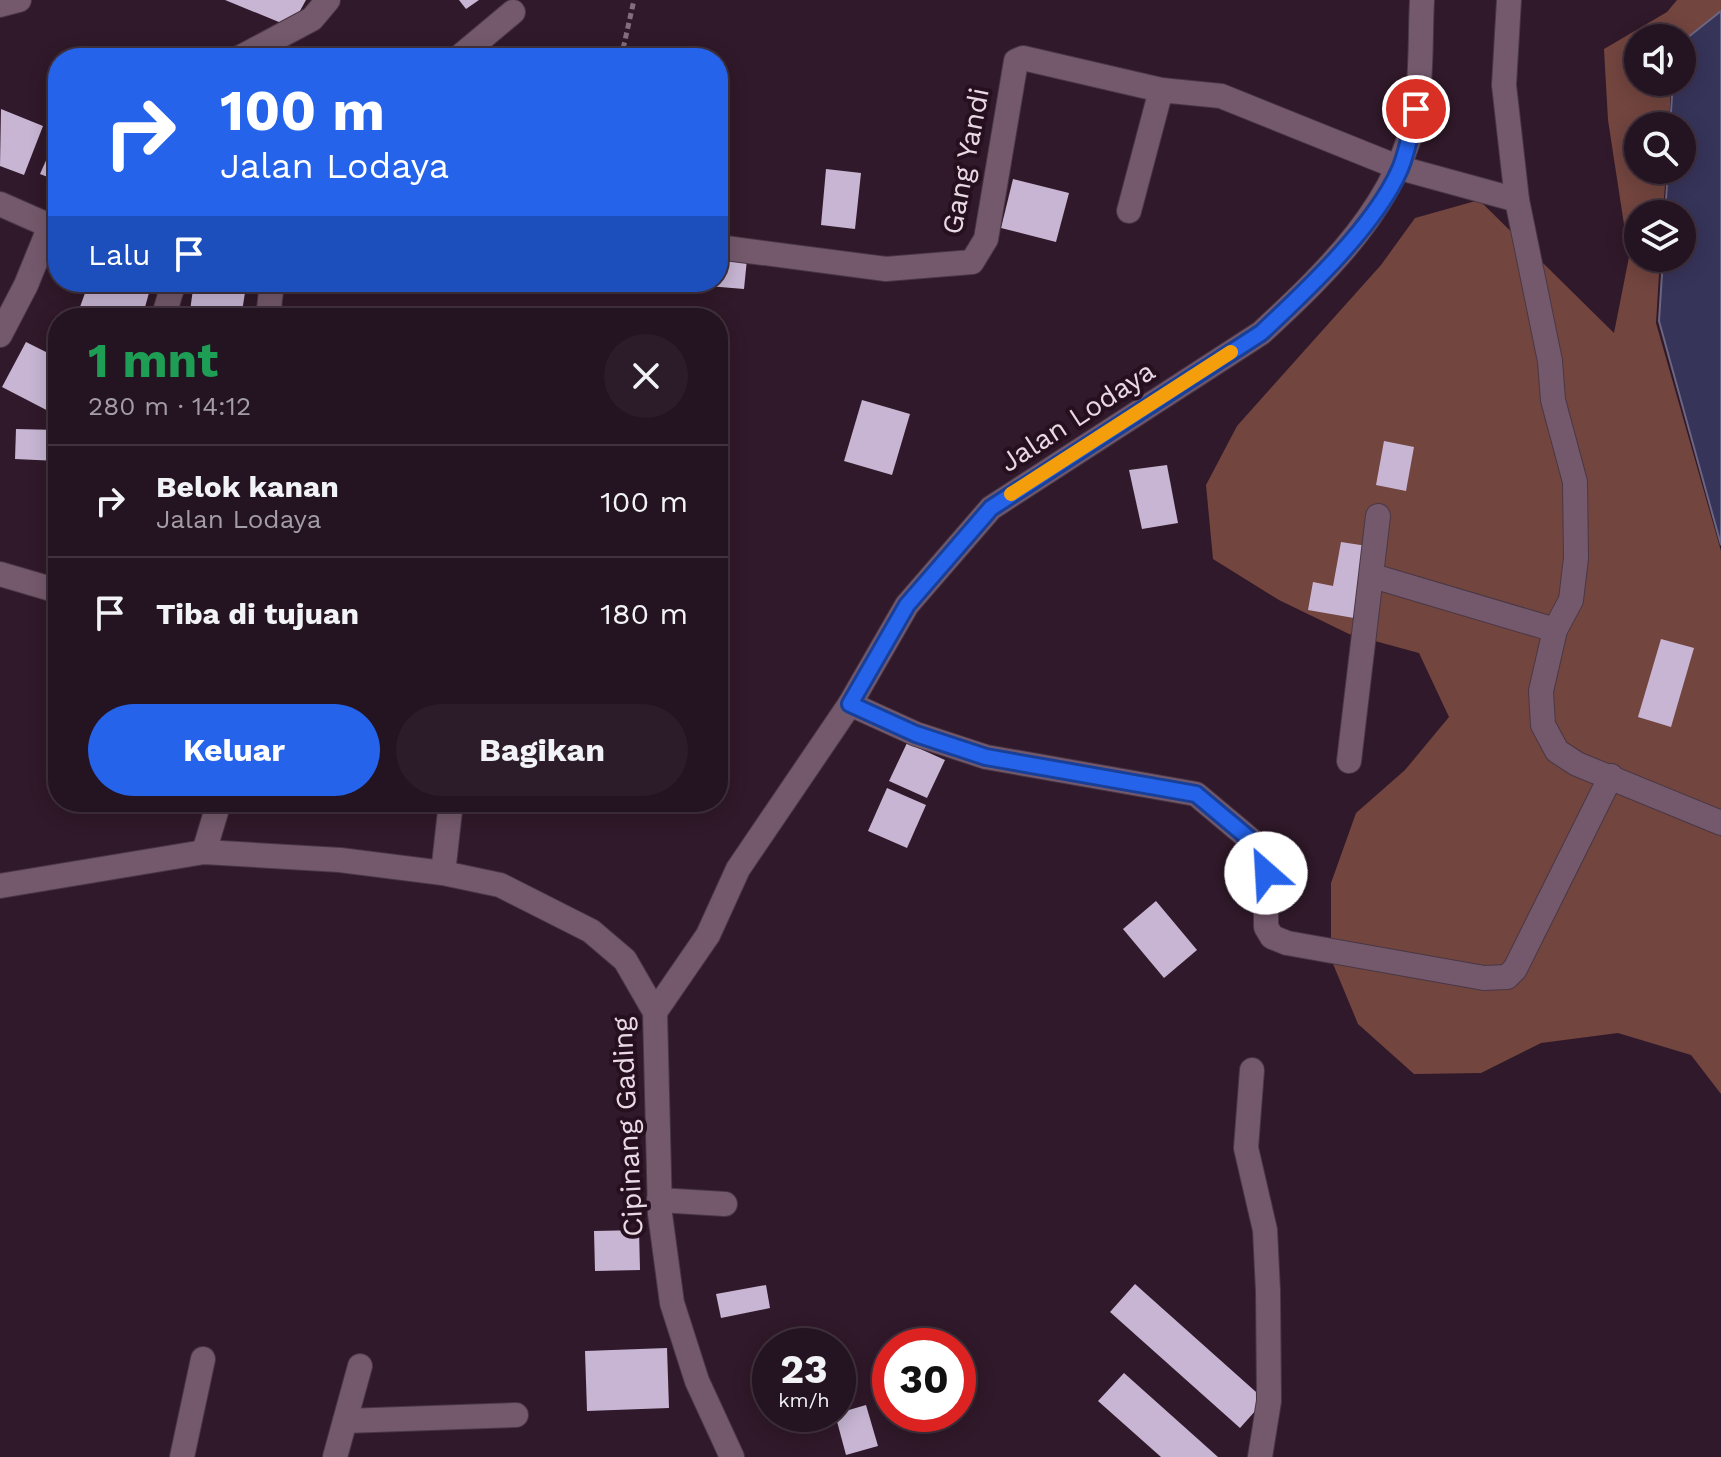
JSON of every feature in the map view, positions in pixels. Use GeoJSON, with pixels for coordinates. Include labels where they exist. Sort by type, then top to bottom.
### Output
{"type":"FeatureCollection","features":[{"type":"Feature","properties":{"kind":"street"},"geometry":{"type":"LineString","coordinates":[[0,5],[19,0]]}},
{"type":"Feature","properties":{"kind":"street"},"geometry":{"type":"LineString","coordinates":[[258,48],[312,19],[328,0]]}},
{"type":"Feature","properties":{"kind":"street","name":"Jalan Lodaya"},"geometry":{"type":"LineString","coordinates":[[655,1012],[708,935],[738,869],[850,704],[907,605],[991,508],[1261,333],[1293,303],[1380,205],[1400,168],[1416,109],[1422,0]]}},
{"type":"Feature","properties":{"kind":"street"},"geometry":{"type":"LineString","coordinates":[[1509,0],[1504,85],[1517,200],[1550,361],[1553,400],[1575,482],[1576,558],[1571,600],[1555,630],[1541,691],[1543,725],[1557,751],[1577,764],[1721,823]]}},
{"type":"Feature","properties":{"kind":"street"},"geometry":{"type":"LineString","coordinates":[[470,48],[513,12]]}},
{"type":"Feature","properties":{"kind":"street","name":"Gang Yandi"},"geometry":{"type":"LineString","coordinates":[[728,249],[778,258],[886,269],[941,267],[972,262],[986,239],[1016,61],[1023,58],[1161,90]]}},
{"type":"Feature","properties":{"kind":"street"},"geometry":{"type":"LineString","coordinates":[[1129,211],[1161,90],[1221,96],[1255,107],[1400,168],[1517,200]]}},
{"type":"Feature","properties":{"kind":"street"},"geometry":{"type":"LineString","coordinates":[[0,204],[48,224]]}},
{"type":"Feature","properties":{"kind":"street"},"geometry":{"type":"LineString","coordinates":[[0,335],[48,238]]}},
{"type":"Feature","properties":{"kind":"street"},"geometry":{"type":"LineString","coordinates":[[1349,761],[1378,516]]}},
{"type":"Feature","properties":{"kind":"street"},"geometry":{"type":"LineString","coordinates":[[0,574],[48,588]]}},
{"type":"Feature","properties":{"kind":"street"},"geometry":{"type":"LineString","coordinates":[[1373,576],[1555,630]]}},
{"type":"Feature","properties":{"kind":"street"},"geometry":{"type":"LineString","coordinates":[[850,704],[916,734],[986,757],[1196,794],[1258,846],[1266,873],[1266,927],[1272,937],[1287,943],[1484,978],[1507,977],[1515,969],[1611,776]]}},
{"type":"Feature","properties":{"kind":"street"},"geometry":{"type":"LineString","coordinates":[[204,852],[216,812]]}},
{"type":"Feature","properties":{"kind":"street"},"geometry":{"type":"LineString","coordinates":[[443,873],[450,812]]}},
{"type":"Feature","properties":{"kind":"street","name":"Cipinang Gading"},"geometry":{"type":"LineString","coordinates":[[0,886],[204,852],[340,860],[443,873],[500,885],[591,931],[625,960],[655,1012],[659,1200],[672,1303],[697,1381],[732,1457]]}},
{"type":"Feature","properties":{"kind":"street"},"geometry":{"type":"LineString","coordinates":[[1252,1070],[1246,1148],[1265,1230],[1268,1291],[1269,1401],[1260,1457]]}},
{"type":"Feature","properties":{"kind":"street"},"geometry":{"type":"LineString","coordinates":[[659,1200],[725,1204]]}},
{"type":"Feature","properties":{"kind":"street"},"geometry":{"type":"LineString","coordinates":[[182,1457],[203,1359]]}},
{"type":"Feature","properties":{"kind":"street"},"geometry":{"type":"LineString","coordinates":[[335,1457],[360,1366]]}},
{"type":"Feature","properties":{"kind":"street"},"geometry":{"type":"LineString","coordinates":[[345,1421],[516,1415]]}},
{"type":"Feature","properties":{"kind":"path"},"geometry":{"type":"LineString","coordinates":[[623,48],[634,0]]}},
{"type":"Feature","properties":{"kind":"shaded area"},"geometry":{"type":"Polygon","coordinates":[[[1677,0],[1721,0],[1721,11],[1696,30],[1696,24],[1647,24],[1667,12],[1677,0]]]}},
{"type":"Feature","properties":{"kind":"shaded area"},"geometry":{"type":"Polygon","coordinates":[[[1721,11],[1721,545],[1659,321],[1662,272],[1696,272],[1696,200],[1666,200],[1667,184],[1696,184],[1696,112],[1671,112],[1672,96],[1696,96],[1696,31],[1721,11]]]}},
{"type":"Feature","properties":{"kind":"shaded area"},"geometry":{"type":"Polygon","coordinates":[[[1624,37],[1624,96],[1670,96],[1670,112],[1624,112],[1624,184],[1665,184],[1664,200],[1624,200],[1624,224],[1608,120],[1604,49],[1624,37]]]}},
{"type":"Feature","properties":{"kind":"shaded area"},"geometry":{"type":"Polygon","coordinates":[[[1479,200],[1614,333],[1626,272],[1659,272],[1656,323],[1721,551],[1721,1094],[1691,1055],[1618,1033],[1541,1043],[1481,1073],[1414,1074],[1358,1024],[1331,959],[1331,883],[1356,813],[1405,770],[1449,717],[1419,653],[1349,634],[1279,600],[1213,559],[1206,485],[1237,426],[1381,265],[1415,218],[1479,200]]]}},
{"type":"Feature","properties":{"kind":"building"},"geometry":{"type":"Polygon","coordinates":[[[225,0],[306,0],[291,27],[225,0]]]}},
{"type":"Feature","properties":{"kind":"building"},"geometry":{"type":"Polygon","coordinates":[[[459,0],[479,0],[466,9],[459,0]]]}},
{"type":"Feature","properties":{"kind":"building"},"geometry":{"type":"Polygon","coordinates":[[[1,109],[43,126],[24,175],[0,166],[1,109]]]}},
{"type":"Feature","properties":{"kind":"building"},"geometry":{"type":"Polygon","coordinates":[[[48,156],[48,177],[40,174],[48,156]]]}},
{"type":"Feature","properties":{"kind":"building"},"geometry":{"type":"Polygon","coordinates":[[[826,169],[861,173],[855,229],[821,225],[826,169]]]}},
{"type":"Feature","properties":{"kind":"building"},"geometry":{"type":"Polygon","coordinates":[[[1013,179],[1069,193],[1056,242],[1001,228],[1013,179]]]}},
{"type":"Feature","properties":{"kind":"building"},"geometry":{"type":"Polygon","coordinates":[[[728,258],[747,259],[744,289],[728,288],[728,258]]]}},
{"type":"Feature","properties":{"kind":"building"},"geometry":{"type":"Polygon","coordinates":[[[85,292],[149,292],[145,308],[80,308],[85,292]]]}},
{"type":"Feature","properties":{"kind":"building"},"geometry":{"type":"Polygon","coordinates":[[[193,292],[245,292],[243,308],[190,308],[193,292]]]}},
{"type":"Feature","properties":{"kind":"building"},"geometry":{"type":"Polygon","coordinates":[[[26,342],[48,353],[48,411],[2,387],[26,342]]]}},
{"type":"Feature","properties":{"kind":"building"},"geometry":{"type":"Polygon","coordinates":[[[862,400],[910,414],[892,475],[844,461],[862,400]]]}},
{"type":"Feature","properties":{"kind":"building"},"geometry":{"type":"Polygon","coordinates":[[[16,429],[48,430],[48,461],[15,459],[16,429]]]}},
{"type":"Feature","properties":{"kind":"building"},"geometry":{"type":"Polygon","coordinates":[[[1384,441],[1414,447],[1406,491],[1376,485],[1384,441]]]}},
{"type":"Feature","properties":{"kind":"building"},"geometry":{"type":"Polygon","coordinates":[[[1167,465],[1178,523],[1142,529],[1129,470],[1167,465]]]}},
{"type":"Feature","properties":{"kind":"building"},"geometry":{"type":"Polygon","coordinates":[[[1341,542],[1367,546],[1354,618],[1308,610],[1313,582],[1333,586],[1341,542]]]}},
{"type":"Feature","properties":{"kind":"building"},"geometry":{"type":"Polygon","coordinates":[[[1661,639],[1694,648],[1671,727],[1638,717],[1661,639]]]}},
{"type":"Feature","properties":{"kind":"building"},"geometry":{"type":"Polygon","coordinates":[[[907,743],[945,760],[927,798],[889,781],[907,743]]]}},
{"type":"Feature","properties":{"kind":"building"},"geometry":{"type":"Polygon","coordinates":[[[887,788],[926,805],[907,848],[868,831],[887,788]]]}},
{"type":"Feature","properties":{"kind":"building"},"geometry":{"type":"Polygon","coordinates":[[[1156,901],[1197,950],[1164,978],[1123,929],[1156,901]]]}},
{"type":"Feature","properties":{"kind":"building"},"geometry":{"type":"Polygon","coordinates":[[[639,1230],[640,1270],[595,1271],[594,1231],[639,1230]]]}},
{"type":"Feature","properties":{"kind":"building"},"geometry":{"type":"Polygon","coordinates":[[[1135,1284],[1265,1400],[1240,1428],[1110,1312],[1135,1284]]]}},
{"type":"Feature","properties":{"kind":"building"},"geometry":{"type":"Polygon","coordinates":[[[766,1285],[770,1308],[721,1318],[716,1294],[766,1285]]]}},
{"type":"Feature","properties":{"kind":"building"},"geometry":{"type":"Polygon","coordinates":[[[667,1348],[669,1408],[587,1411],[585,1351],[667,1348]]]}},
{"type":"Feature","properties":{"kind":"building"},"geometry":{"type":"Polygon","coordinates":[[[1124,1373],[1218,1457],[1161,1457],[1098,1401],[1124,1373]]]}},
{"type":"Feature","properties":{"kind":"building"},"geometry":{"type":"Polygon","coordinates":[[[866,1405],[878,1446],[846,1455],[840,1432],[856,1432],[856,1408],[866,1405]]]}},
{"type":"Feature","properties":{"kind":"slow traffic"},"geometry":{"type":"LineString","coordinates":[[1011,494],[1231,352]]}},
{"type":"Feature","properties":{"kind":"route"},"geometry":{"type":"LineString","coordinates":[[1266,873],[1258,846],[1196,794],[1152,783],[986,757],[916,734],[850,704],[907,605],[991,508],[1261,333],[1293,303],[1380,205],[1400,168],[1416,109]]}}]}
